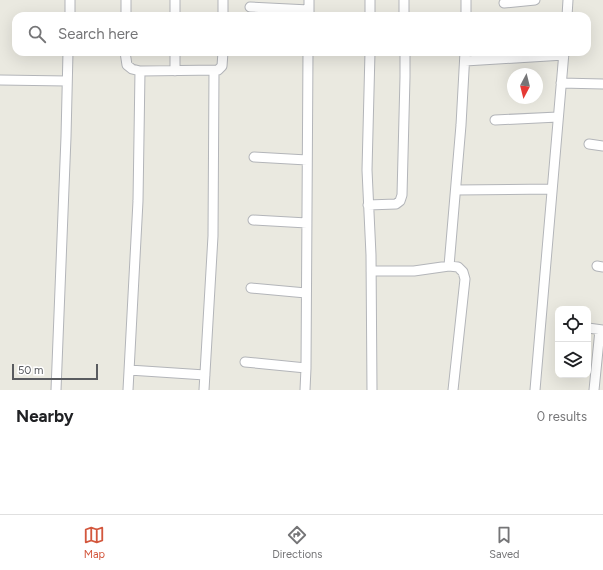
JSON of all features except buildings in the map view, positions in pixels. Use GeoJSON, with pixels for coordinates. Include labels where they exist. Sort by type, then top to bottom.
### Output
{"type":"FeatureCollection","features":[{"type":"Feature","properties":{"kind":"street"},"geometry":{"type":"LineString","coordinates":[[70,0],[70,12]]}},
{"type":"Feature","properties":{"kind":"street"},"geometry":{"type":"LineString","coordinates":[[126,0],[126,12]]}},
{"type":"Feature","properties":{"kind":"street"},"geometry":{"type":"LineString","coordinates":[[175,0],[175,12]]}},
{"type":"Feature","properties":{"kind":"street"},"geometry":{"type":"LineString","coordinates":[[223,0],[223,12]]}},
{"type":"Feature","properties":{"kind":"street"},"geometry":{"type":"LineString","coordinates":[[309,0],[309,12]]}},
{"type":"Feature","properties":{"kind":"street"},"geometry":{"type":"LineString","coordinates":[[370,0],[370,12]]}},
{"type":"Feature","properties":{"kind":"street"},"geometry":{"type":"LineString","coordinates":[[404,0],[404,12]]}},
{"type":"Feature","properties":{"kind":"street"},"geometry":{"type":"LineString","coordinates":[[466,0],[466,12]]}},
{"type":"Feature","properties":{"kind":"street"},"geometry":{"type":"LineString","coordinates":[[504,3],[535,0]]}},
{"type":"Feature","properties":{"kind":"street"},"geometry":{"type":"LineString","coordinates":[[567,12],[568,0]]}},
{"type":"Feature","properties":{"kind":"street"},"geometry":{"type":"LineString","coordinates":[[250,7],[299,12]]}},
{"type":"Feature","properties":{"kind":"street"},"geometry":{"type":"LineString","coordinates":[[56,390],[68,56]]}},
{"type":"Feature","properties":{"kind":"street"},"geometry":{"type":"LineString","coordinates":[[126,56],[127,65],[132,69],[140,71],[214,71],[218,70],[222,66],[223,56]]}},
{"type":"Feature","properties":{"kind":"street"},"geometry":{"type":"LineString","coordinates":[[175,56],[175,71]]}},
{"type":"Feature","properties":{"kind":"street"},"geometry":{"type":"LineString","coordinates":[[305,390],[308,56]]}},
{"type":"Feature","properties":{"kind":"street"},"geometry":{"type":"LineString","coordinates":[[370,56],[367,170],[371,271],[372,390]]}},
{"type":"Feature","properties":{"kind":"street"},"geometry":{"type":"LineString","coordinates":[[368,204],[396,204],[402,195],[405,56]]}},
{"type":"Feature","properties":{"kind":"street"},"geometry":{"type":"LineString","coordinates":[[449,266],[465,57],[498,56]]}},
{"type":"Feature","properties":{"kind":"street"},"geometry":{"type":"LineString","coordinates":[[535,390],[564,56]]}},
{"type":"Feature","properties":{"kind":"street"},"geometry":{"type":"LineString","coordinates":[[128,390],[138,201],[140,71]]}},
{"type":"Feature","properties":{"kind":"street"},"geometry":{"type":"LineString","coordinates":[[204,390],[213,236],[214,71]]}},
{"type":"Feature","properties":{"kind":"street"},"geometry":{"type":"LineString","coordinates":[[0,80],[67,81]]}},
{"type":"Feature","properties":{"kind":"street"},"geometry":{"type":"LineString","coordinates":[[561,83],[603,84]]}},
{"type":"Feature","properties":{"kind":"street"},"geometry":{"type":"LineString","coordinates":[[495,120],[558,118]]}},
{"type":"Feature","properties":{"kind":"street"},"geometry":{"type":"LineString","coordinates":[[590,144],[603,146]]}},
{"type":"Feature","properties":{"kind":"street"},"geometry":{"type":"LineString","coordinates":[[254,157],[307,160]]}},
{"type":"Feature","properties":{"kind":"street"},"geometry":{"type":"LineString","coordinates":[[456,190],[552,188]]}},
{"type":"Feature","properties":{"kind":"street"},"geometry":{"type":"LineString","coordinates":[[252,220],[306,223]]}},
{"type":"Feature","properties":{"kind":"street"},"geometry":{"type":"LineString","coordinates":[[371,271],[414,271],[449,266],[458,267],[463,272],[465,279],[453,390]]}},
{"type":"Feature","properties":{"kind":"street"},"geometry":{"type":"LineString","coordinates":[[251,288],[306,293]]}},
{"type":"Feature","properties":{"kind":"street"},"geometry":{"type":"LineString","coordinates":[[591,328],[602,330],[594,390]]}},
{"type":"Feature","properties":{"kind":"street"},"geometry":{"type":"LineString","coordinates":[[245,362],[306,368]]}},
{"type":"Feature","properties":{"kind":"street"},"geometry":{"type":"LineString","coordinates":[[129,370],[205,375]]}}]}
